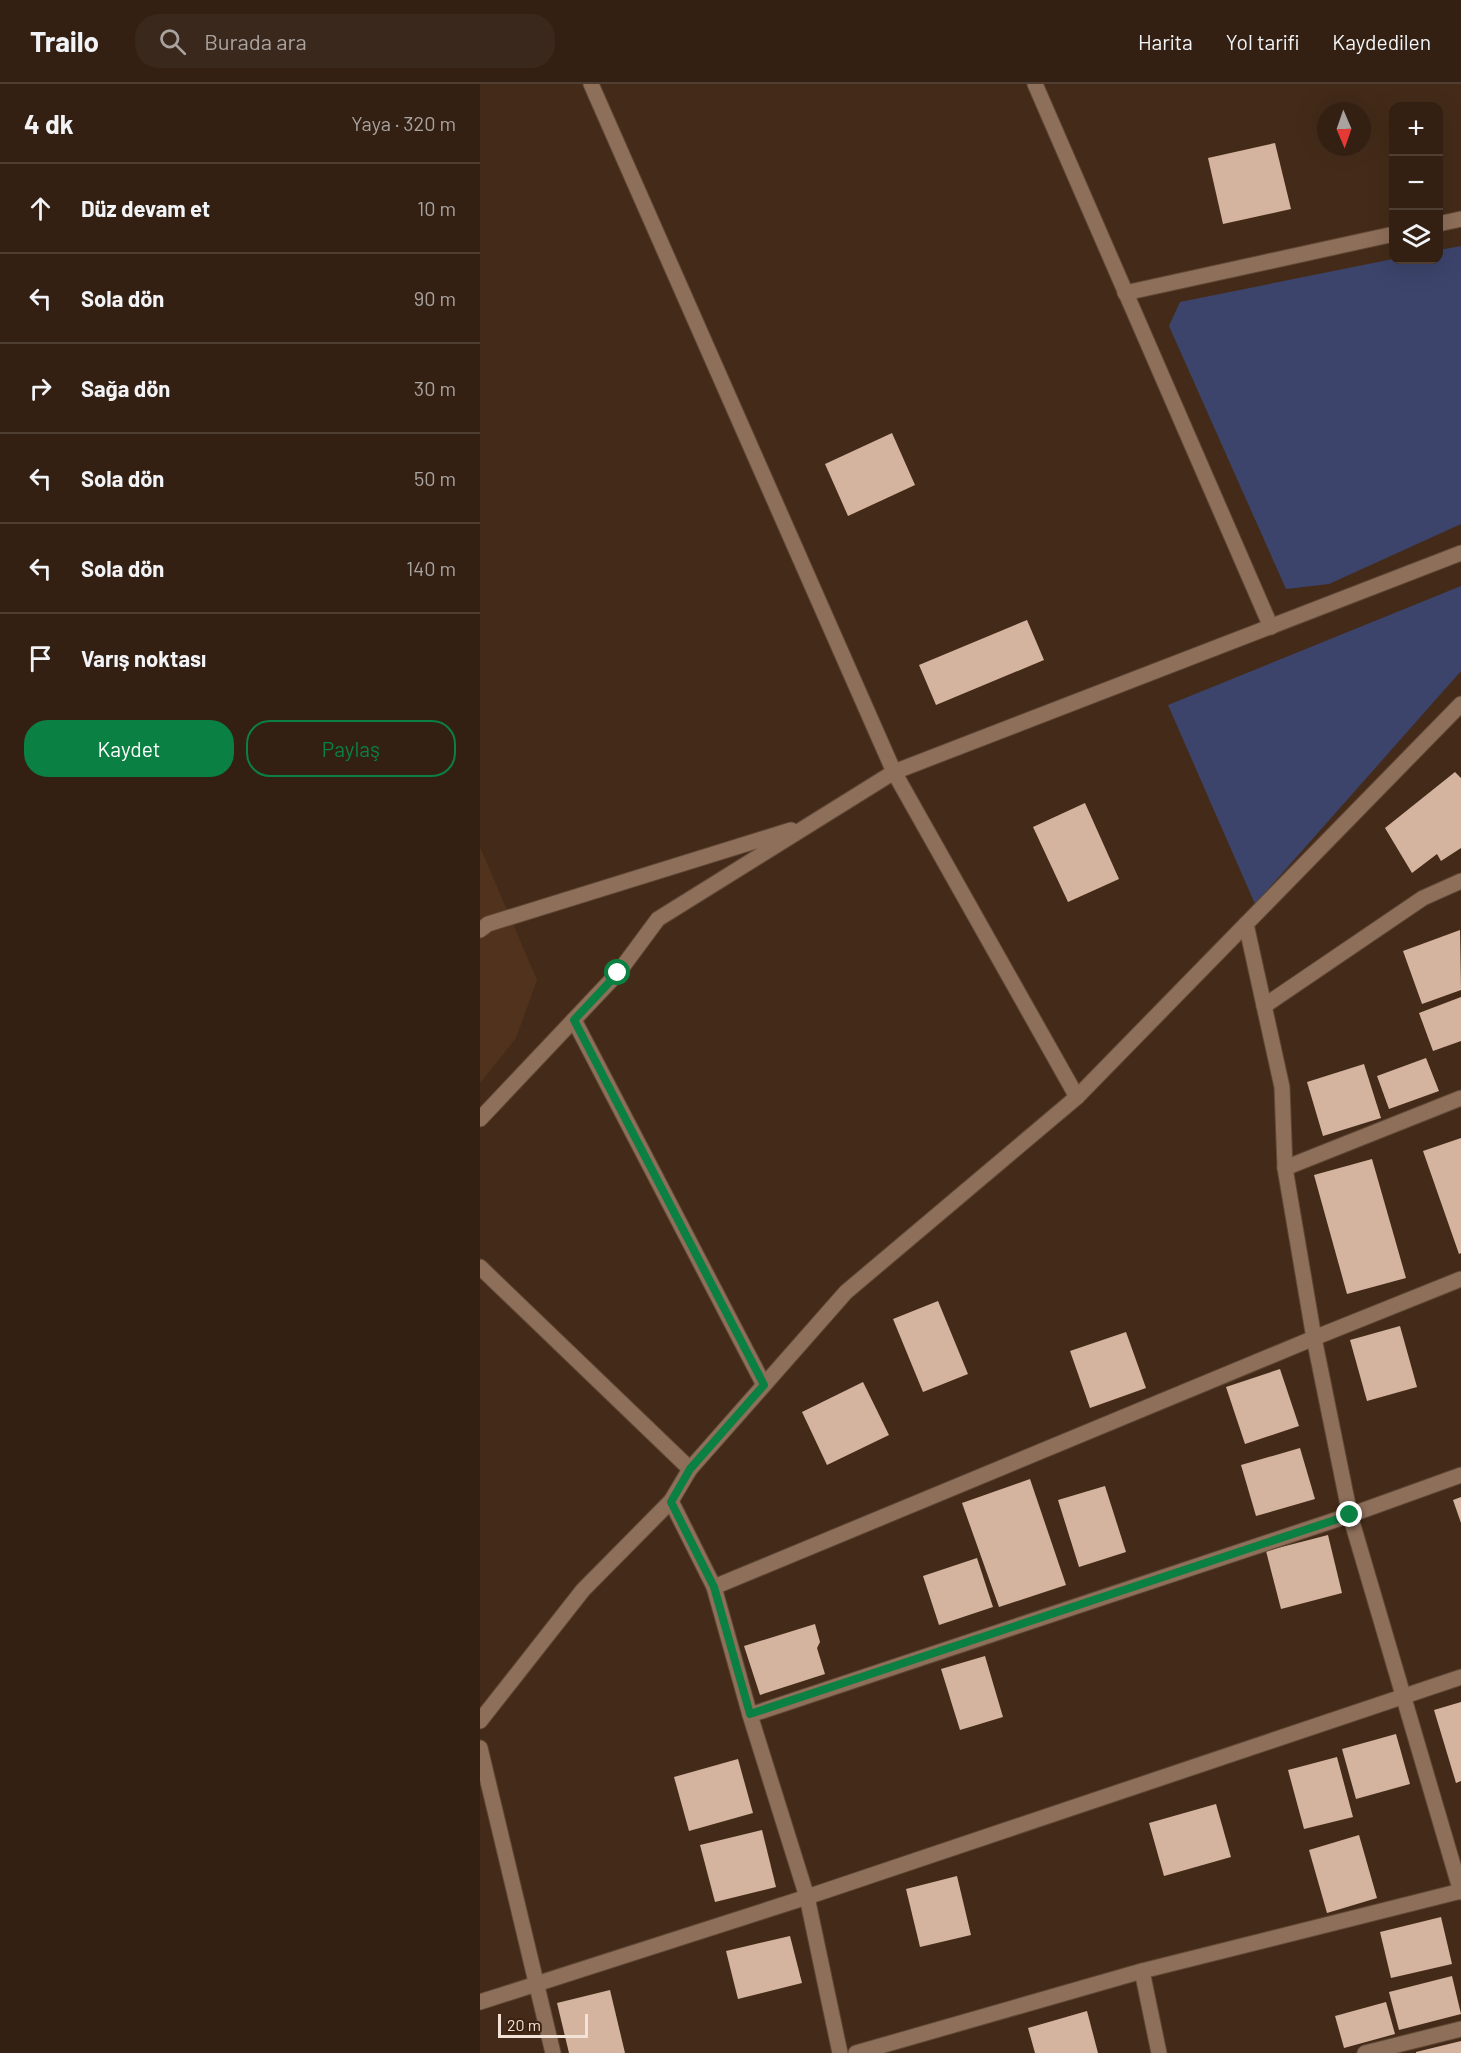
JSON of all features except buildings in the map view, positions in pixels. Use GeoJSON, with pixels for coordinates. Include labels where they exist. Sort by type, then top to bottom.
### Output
{"type":"FeatureCollection","features":[{"type":"Feature","properties":{"kind":"street"},"geometry":{"type":"LineString","coordinates":[[591,84],[894,772],[1077,1097]]}},
{"type":"Feature","properties":{"kind":"street"},"geometry":{"type":"LineString","coordinates":[[1035,84],[1271,627]]}},
{"type":"Feature","properties":{"kind":"street"},"geometry":{"type":"LineString","coordinates":[[1443,223],[1461,219]]}},
{"type":"Feature","properties":{"kind":"street"},"geometry":{"type":"LineString","coordinates":[[1125,292],[1389,235]]}},
{"type":"Feature","properties":{"kind":"street"},"geometry":{"type":"LineString","coordinates":[[480,1119],[618,973],[658,919],[894,772],[1461,554]]}},
{"type":"Feature","properties":{"kind":"street"},"geometry":{"type":"LineString","coordinates":[[480,1721],[583,1590],[671,1502],[690,1469],[846,1292],[1077,1097],[1461,705]]}},
{"type":"Feature","properties":{"kind":"street"},"geometry":{"type":"LineString","coordinates":[[480,930],[488,924],[632,881],[814,822]]}},
{"type":"Feature","properties":{"kind":"street"},"geometry":{"type":"LineString","coordinates":[[1264,1006],[1423,898],[1461,881]]}},
{"type":"Feature","properties":{"kind":"street"},"geometry":{"type":"LineString","coordinates":[[856,2053],[1142,1971],[1461,1891],[1350,1515],[1314,1338],[1285,1168],[1282,1087],[1246,924]]}},
{"type":"Feature","properties":{"kind":"street"},"geometry":{"type":"LineString","coordinates":[[574,1020],[764,1385]]}},
{"type":"Feature","properties":{"kind":"street"},"geometry":{"type":"LineString","coordinates":[[1285,1168],[1461,1098]]}},
{"type":"Feature","properties":{"kind":"street"},"geometry":{"type":"LineString","coordinates":[[480,1267],[690,1469]]}},
{"type":"Feature","properties":{"kind":"street"},"geometry":{"type":"LineString","coordinates":[[714,1587],[1461,1279]]}},
{"type":"Feature","properties":{"kind":"street"},"geometry":{"type":"LineString","coordinates":[[750,1714],[1350,1515],[1461,1475]]}},
{"type":"Feature","properties":{"kind":"street"},"geometry":{"type":"LineString","coordinates":[[671,1502],[714,1587],[750,1714],[807,1897],[840,2053]]}},
{"type":"Feature","properties":{"kind":"street"},"geometry":{"type":"LineString","coordinates":[[480,2002],[807,1897],[1461,1677]]}},
{"type":"Feature","properties":{"kind":"street"},"geometry":{"type":"LineString","coordinates":[[480,1748],[553,2053]]}},
{"type":"Feature","properties":{"kind":"street"},"geometry":{"type":"LineString","coordinates":[[1142,1971],[1159,2053]]}},
{"type":"Feature","properties":{"kind":"street"},"geometry":{"type":"LineString","coordinates":[[1365,2053],[1461,2029]]}},
{"type":"Feature","properties":{"kind":"shaded area"},"geometry":{"type":"Polygon","coordinates":[[[1461,246],[1461,524],[1329,584],[1286,589],[1169,326],[1180,302],[1389,260],[1389,264],[1443,264],[1443,249],[1461,246]]]}},
{"type":"Feature","properties":{"kind":"shaded area"},"geometry":{"type":"Polygon","coordinates":[[[1461,586],[1461,671],[1255,904],[1168,705],[1461,586]]]}},
{"type":"Feature","properties":{"kind":"shaded area"},"geometry":{"type":"Polygon","coordinates":[[[480,847],[537,980],[516,1038],[480,1083],[480,847]]]}},
{"type":"Feature","properties":{"kind":"route"},"geometry":{"type":"LineString","coordinates":[[618,973],[574,1020],[764,1385],[690,1469],[671,1502],[714,1587],[750,1714],[1350,1515]]}}]}
